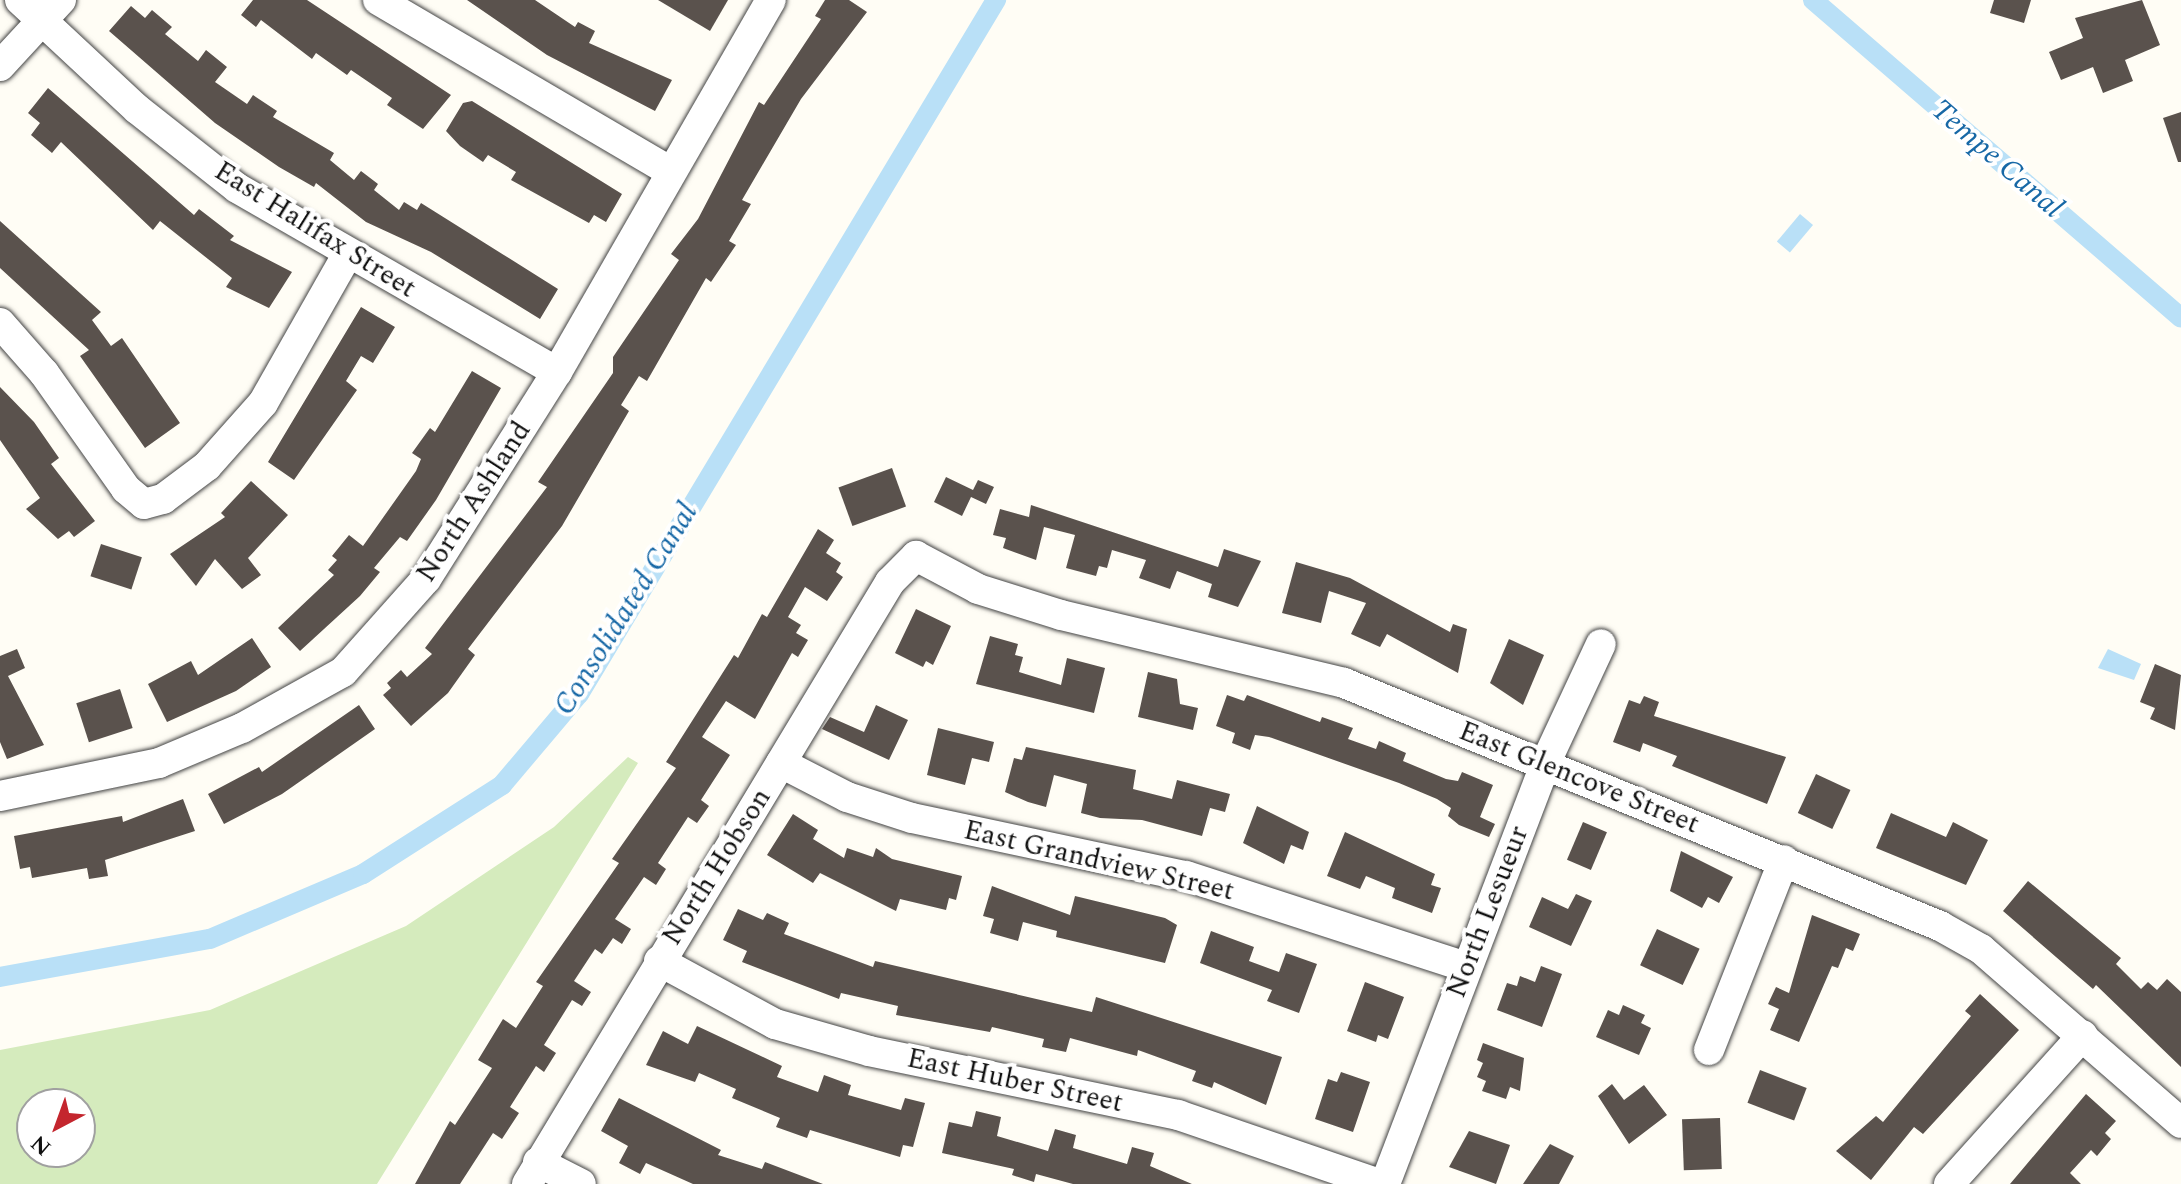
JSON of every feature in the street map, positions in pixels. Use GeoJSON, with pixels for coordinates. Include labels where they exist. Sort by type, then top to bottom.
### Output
{"type":"FeatureCollection","features":[{"type":"Feature","properties":{"kind":"street","name":"East Halifax Street"},"geometry":{"type":"LineString","coordinates":[[20,0],[52,10],[137,109],[237,188],[347,255],[557,372]]}},
{"type":"Feature","properties":{"kind":"street"},"geometry":{"type":"LineString","coordinates":[[378,0],[669,171]]}},
{"type":"Feature","properties":{"kind":"street","name":"North Ashland"},"geometry":{"type":"LineString","coordinates":[[0,796],[159,763],[242,728],[343,672],[426,579],[557,372],[669,171],[771,0]]}},
{"type":"Feature","properties":{"kind":"street"},"geometry":{"type":"LineString","coordinates":[[0,66],[52,10]]}},
{"type":"Feature","properties":{"kind":"street"},"geometry":{"type":"LineString","coordinates":[[0,323],[44,373],[126,489],[144,504],[163,499],[207,466],[263,403],[347,255]]}},
{"type":"Feature","properties":{"kind":"street","name":"North Hobson"},"geometry":{"type":"LineString","coordinates":[[533,1173],[890,582],[916,556]]}},
{"type":"Feature","properties":{"kind":"street","name":"East Glencove Street"},"geometry":{"type":"LineString","coordinates":[[916,556],[978,589],[1061,615],[1344,683],[1784,860],[1981,949],[2181,1123]]}},
{"type":"Feature","properties":{"kind":"street","name":"North Lesueur"},"geometry":{"type":"LineString","coordinates":[[1382,1184],[1545,764],[1601,644]]}},
{"type":"Feature","properties":{"kind":"street","name":"East Grandview Street"},"geometry":{"type":"LineString","coordinates":[[781,763],[847,797],[912,818],[1186,876],[1466,967]]}},
{"type":"Feature","properties":{"kind":"street"},"geometry":{"type":"LineString","coordinates":[[1709,1050],[1784,860]]}},
{"type":"Feature","properties":{"kind":"street","name":"East Huber Street"},"geometry":{"type":"LineString","coordinates":[[659,961],[775,1024],[869,1051],[1178,1115],[1382,1184]]}},
{"type":"Feature","properties":{"kind":"street"},"geometry":{"type":"LineString","coordinates":[[1949,1184],[2083,1035]]}},
{"type":"Feature","properties":{"kind":"street"},"geometry":{"type":"LineString","coordinates":[[533,1173],[581,1184]]}},
{"type":"Feature","properties":{"kind":"green space"},"geometry":{"type":"Polygon","coordinates":[[[628,757],[638,763],[377,1184],[0,1184],[0,1050],[210,1010],[406,926],[554,827],[628,757]]]}},
{"type":"Feature","properties":{"kind":"water"},"geometry":{"type":"Polygon","coordinates":[[[1800,214],[1813,225],[1790,253],[1777,242],[1800,214]]]}},
{"type":"Feature","properties":{"kind":"water"},"geometry":{"type":"Polygon","coordinates":[[[2108,649],[2141,664],[2134,680],[2098,668],[2108,649]]]}},
{"type":"Feature","properties":{"kind":"building"},"geometry":{"type":"Polygon","coordinates":[[[253,0],[307,0],[451,95],[423,129],[387,105],[392,98],[351,70],[347,75],[316,53],[312,59],[261,20],[256,27],[241,15],[253,0]]]}},
{"type":"Feature","properties":{"kind":"building"},"geometry":{"type":"Polygon","coordinates":[[[467,0],[535,0],[575,27],[578,22],[595,31],[589,43],[672,80],[655,111],[547,55],[467,0]]]}},
{"type":"Feature","properties":{"kind":"building"},"geometry":{"type":"Polygon","coordinates":[[[658,0],[728,0],[710,31],[658,0]]]}},
{"type":"Feature","properties":{"kind":"building"},"geometry":{"type":"Polygon","coordinates":[[[825,0],[849,0],[867,12],[801,99],[742,200],[751,204],[729,241],[736,245],[711,282],[706,278],[647,381],[639,376],[621,405],[629,411],[562,526],[468,649],[475,655],[448,693],[411,726],[383,695],[391,688],[387,683],[401,670],[407,677],[432,654],[425,648],[547,487],[538,482],[613,373],[613,357],[679,260],[671,254],[698,219],[759,102],[764,105],[821,19],[815,16],[825,0]]]}},
{"type":"Feature","properties":{"kind":"building"},"geometry":{"type":"Polygon","coordinates":[[[1994,0],[2031,0],[2024,23],[1990,13],[1994,0]]]}},
{"type":"Feature","properties":{"kind":"building"},"geometry":{"type":"Polygon","coordinates":[[[2142,0],[2160,45],[2125,60],[2133,81],[2103,93],[2093,67],[2061,80],[2049,52],[2083,38],[2075,18],[2142,0]]]}},
{"type":"Feature","properties":{"kind":"building"},"geometry":{"type":"Polygon","coordinates":[[[131,6],[145,18],[152,10],[172,27],[165,34],[198,61],[206,50],[227,67],[215,82],[247,104],[253,95],[277,111],[273,117],[334,153],[330,160],[354,180],[361,171],[378,184],[374,190],[399,210],[404,202],[417,210],[421,203],[558,289],[540,319],[431,252],[366,222],[316,183],[314,187],[279,167],[215,123],[109,31],[131,6]]]}},
{"type":"Feature","properties":{"kind":"building"},"geometry":{"type":"Polygon","coordinates":[[[48,88],[194,215],[199,209],[234,236],[230,240],[292,272],[269,308],[226,287],[232,278],[160,221],[153,230],[61,142],[52,153],[31,135],[40,123],[28,113],[48,88]]]}},
{"type":"Feature","properties":{"kind":"building"},"geometry":{"type":"Polygon","coordinates":[[[472,101],[622,194],[606,222],[594,215],[589,223],[511,180],[516,172],[488,155],[483,162],[460,146],[446,131],[463,103],[472,101]]]}},
{"type":"Feature","properties":{"kind":"building"},"geometry":{"type":"Polygon","coordinates":[[[2181,112],[2181,162],[2178,162],[2163,118],[2181,112]]]}},
{"type":"Feature","properties":{"kind":"building"},"geometry":{"type":"Polygon","coordinates":[[[0,221],[101,312],[92,320],[111,346],[122,338],[180,423],[145,448],[80,356],[89,350],[0,268],[0,221]]]}},
{"type":"Feature","properties":{"kind":"building"},"geometry":{"type":"Polygon","coordinates":[[[361,307],[395,327],[373,363],[361,356],[346,381],[357,390],[294,480],[268,462],[361,307]]]}},
{"type":"Feature","properties":{"kind":"building"},"geometry":{"type":"Polygon","coordinates":[[[472,371],[501,388],[436,500],[407,541],[400,537],[374,568],[380,572],[360,596],[300,651],[278,628],[334,575],[328,570],[337,560],[332,556],[349,535],[363,546],[416,471],[421,459],[412,453],[430,428],[435,432],[472,371]]]}},
{"type":"Feature","properties":{"kind":"building"},"geometry":{"type":"Polygon","coordinates":[[[0,387],[34,422],[59,458],[51,464],[95,521],[74,537],[69,531],[58,539],[26,509],[40,498],[0,440],[0,387]]]}},
{"type":"Feature","properties":{"kind":"building"},"geometry":{"type":"Polygon","coordinates":[[[892,468],[906,507],[852,526],[838,487],[892,468]]]}},
{"type":"Feature","properties":{"kind":"building"},"geometry":{"type":"Polygon","coordinates":[[[946,477],[973,490],[978,480],[994,487],[986,504],[971,497],[962,516],[934,502],[946,477]]]}},
{"type":"Feature","properties":{"kind":"building"},"geometry":{"type":"Polygon","coordinates":[[[251,481],[288,515],[248,558],[261,575],[242,589],[215,559],[196,586],[170,554],[225,517],[221,513],[251,481]]]}},
{"type":"Feature","properties":{"kind":"building"},"geometry":{"type":"Polygon","coordinates":[[[1031,505],[1218,567],[1224,549],[1261,561],[1238,607],[1208,597],[1212,584],[1177,571],[1170,589],[1139,578],[1146,560],[1112,550],[1107,568],[1099,566],[1096,576],[1066,568],[1075,535],[1044,527],[1036,560],[1003,548],[1006,538],[993,535],[1000,509],[1029,517],[1031,505]]]}},
{"type":"Feature","properties":{"kind":"building"},"geometry":{"type":"Polygon","coordinates":[[[818,529],[834,540],[826,553],[841,563],[836,572],[843,577],[827,601],[805,587],[788,617],[801,625],[796,633],[808,640],[798,657],[792,653],[755,719],[726,701],[702,737],[730,755],[701,800],[709,806],[697,823],[688,817],[658,863],[666,869],[656,885],[644,877],[615,919],[631,929],[622,944],[613,938],[602,954],[595,949],[574,981],[591,992],[582,1006],[572,1000],[544,1045],[556,1053],[544,1072],[536,1066],[510,1107],[519,1113],[502,1139],[493,1133],[460,1184],[415,1184],[450,1121],[455,1125],[492,1068],[478,1060],[503,1019],[516,1028],[543,986],[536,982],[619,863],[612,859],[676,768],[666,762],[734,655],[738,658],[762,614],[767,617],[818,529]]]}},
{"type":"Feature","properties":{"kind":"building"},"geometry":{"type":"Polygon","coordinates":[[[101,544],[142,557],[131,590],[90,576],[101,544]]]}},
{"type":"Feature","properties":{"kind":"building"},"geometry":{"type":"Polygon","coordinates":[[[1296,562],[1350,578],[1450,632],[1453,624],[1467,629],[1458,673],[1387,634],[1380,647],[1351,634],[1366,603],[1329,591],[1321,623],[1282,613],[1296,562]]]}},
{"type":"Feature","properties":{"kind":"building"},"geometry":{"type":"Polygon","coordinates":[[[916,609],[951,626],[933,665],[926,661],[923,667],[895,653],[916,609]]]}},
{"type":"Feature","properties":{"kind":"building"},"geometry":{"type":"Polygon","coordinates":[[[990,636],[1018,644],[1015,655],[1023,657],[1019,672],[1061,685],[1067,658],[1105,668],[1094,713],[976,684],[990,636]]]}},
{"type":"Feature","properties":{"kind":"building"},"geometry":{"type":"Polygon","coordinates":[[[252,638],[271,667],[236,691],[167,722],[148,684],[191,661],[198,675],[252,638]]]}},
{"type":"Feature","properties":{"kind":"building"},"geometry":{"type":"Polygon","coordinates":[[[1509,639],[1544,655],[1523,705],[1490,683],[1509,639]]]}},
{"type":"Feature","properties":{"kind":"building"},"geometry":{"type":"Polygon","coordinates":[[[17,649],[25,668],[8,676],[44,745],[7,759],[0,742],[0,656],[17,649]]]}},
{"type":"Feature","properties":{"kind":"building"},"geometry":{"type":"Polygon","coordinates":[[[2155,664],[2181,675],[2175,730],[2150,719],[2155,708],[2140,702],[2155,664]]]}},
{"type":"Feature","properties":{"kind":"building"},"geometry":{"type":"Polygon","coordinates":[[[1148,672],[1177,679],[1180,704],[1198,708],[1193,730],[1138,717],[1148,672]]]}},
{"type":"Feature","properties":{"kind":"building"},"geometry":{"type":"Polygon","coordinates":[[[120,689],[133,728],[89,742],[76,703],[120,689]]]}},
{"type":"Feature","properties":{"kind":"building"},"geometry":{"type":"Polygon","coordinates":[[[1227,695],[1244,701],[1247,695],[1320,722],[1322,717],[1353,728],[1348,739],[1376,749],[1379,741],[1406,753],[1403,761],[1446,779],[1458,781],[1462,772],[1493,785],[1480,817],[1495,824],[1489,837],[1459,825],[1448,816],[1451,808],[1437,799],[1399,783],[1269,737],[1255,735],[1250,750],[1232,743],[1235,733],[1216,726],[1227,695]]]}},
{"type":"Feature","properties":{"kind":"building"},"geometry":{"type":"Polygon","coordinates":[[[1644,696],[1659,702],[1654,716],[1786,757],[1767,804],[1672,766],[1677,756],[1643,743],[1640,752],[1613,742],[1629,700],[1640,704],[1644,696]]]}},
{"type":"Feature","properties":{"kind":"building"},"geometry":{"type":"Polygon","coordinates":[[[359,705],[375,729],[282,794],[224,824],[208,794],[259,767],[262,772],[359,705]]]}},
{"type":"Feature","properties":{"kind":"building"},"geometry":{"type":"Polygon","coordinates":[[[876,705],[908,720],[889,760],[822,729],[830,717],[864,732],[876,705]]]}},
{"type":"Feature","properties":{"kind":"building"},"geometry":{"type":"Polygon","coordinates":[[[938,728],[994,742],[989,762],[972,758],[965,785],[927,775],[938,728]]]}},
{"type":"Feature","properties":{"kind":"building"},"geometry":{"type":"Polygon","coordinates":[[[1026,747],[1136,770],[1133,789],[1172,799],[1177,780],[1230,794],[1225,812],[1210,808],[1202,836],[1142,820],[1100,818],[1081,813],[1087,784],[1054,775],[1046,807],[1028,802],[1005,792],[1014,758],[1022,760],[1026,747]]]}},
{"type":"Feature","properties":{"kind":"building"},"geometry":{"type":"Polygon","coordinates":[[[1816,774],[1850,790],[1832,829],[1798,813],[1816,774]]]}},
{"type":"Feature","properties":{"kind":"building"},"geometry":{"type":"Polygon","coordinates":[[[183,799],[195,831],[105,860],[108,876],[89,879],[87,868],[32,878],[30,867],[20,869],[14,836],[122,816],[123,822],[183,799]]]}},
{"type":"Feature","properties":{"kind":"building"},"geometry":{"type":"Polygon","coordinates":[[[1257,806],[1309,832],[1303,850],[1291,845],[1284,864],[1243,843],[1257,806]]]}},
{"type":"Feature","properties":{"kind":"building"},"geometry":{"type":"Polygon","coordinates":[[[1891,813],[1946,837],[1953,822],[1988,840],[1966,885],[1876,848],[1891,813]]]}},
{"type":"Feature","properties":{"kind":"building"},"geometry":{"type":"Polygon","coordinates":[[[793,814],[818,830],[813,839],[844,858],[847,848],[873,857],[876,848],[892,859],[962,876],[956,900],[949,898],[946,910],[900,899],[896,911],[820,873],[813,883],[767,855],[793,814]]]}},
{"type":"Feature","properties":{"kind":"building"},"geometry":{"type":"Polygon","coordinates":[[[1583,822],[1607,832],[1591,870],[1567,860],[1583,822]]]}},
{"type":"Feature","properties":{"kind":"building"},"geometry":{"type":"Polygon","coordinates":[[[1345,832],[1435,874],[1431,885],[1441,888],[1432,913],[1392,898],[1395,888],[1366,876],[1360,889],[1327,876],[1345,832]]]}},
{"type":"Feature","properties":{"kind":"building"},"geometry":{"type":"Polygon","coordinates":[[[1681,851],[1733,877],[1719,903],[1708,897],[1702,908],[1670,891],[1681,851]]]}},
{"type":"Feature","properties":{"kind":"building"},"geometry":{"type":"Polygon","coordinates":[[[2028,881],[2121,958],[2116,964],[2141,989],[2148,982],[2157,990],[2167,979],[2181,992],[2181,1067],[2096,985],[2093,989],[2003,911],[2028,881]]]}},
{"type":"Feature","properties":{"kind":"building"},"geometry":{"type":"Polygon","coordinates":[[[992,886],[1070,915],[1075,896],[1165,918],[1177,925],[1165,963],[1056,937],[1057,931],[1023,922],[1018,941],[990,933],[994,919],[983,916],[992,886]]]}},
{"type":"Feature","properties":{"kind":"building"},"geometry":{"type":"Polygon","coordinates":[[[1576,894],[1592,901],[1571,946],[1529,927],[1542,897],[1568,909],[1576,894]]]}},
{"type":"Feature","properties":{"kind":"building"},"geometry":{"type":"Polygon","coordinates":[[[738,909],[763,920],[767,913],[789,923],[784,934],[873,967],[875,961],[1092,1012],[1096,997],[1282,1057],[1266,1105],[1214,1082],[1212,1088],[1192,1081],[1196,1071],[1138,1050],[1137,1056],[1070,1038],[1066,1052],[1042,1047],[1044,1039],[992,1027],[990,1032],[896,1015],[898,1006],[841,993],[839,999],[742,962],[747,951],[723,940],[738,909]]]}},
{"type":"Feature","properties":{"kind":"building"},"geometry":{"type":"Polygon","coordinates":[[[1812,915],[1860,934],[1853,951],[1846,948],[1838,968],[1832,966],[1799,1042],[1770,1030],[1779,1009],[1768,1004],[1776,987],[1789,993],[1812,915]]]}},
{"type":"Feature","properties":{"kind":"building"},"geometry":{"type":"Polygon","coordinates":[[[1657,929],[1700,949],[1683,985],[1640,965],[1657,929]]]}},
{"type":"Feature","properties":{"kind":"building"},"geometry":{"type":"Polygon","coordinates":[[[1211,931],[1254,947],[1249,961],[1279,972],[1286,953],[1317,964],[1299,1013],[1267,1001],[1272,990],[1200,963],[1211,931]]]}},
{"type":"Feature","properties":{"kind":"building"},"geometry":{"type":"Polygon","coordinates":[[[1541,966],[1562,974],[1542,1027],[1497,1010],[1507,983],[1517,986],[1520,976],[1535,982],[1541,966]]]}},
{"type":"Feature","properties":{"kind":"building"},"geometry":{"type":"Polygon","coordinates":[[[1365,982],[1404,997],[1388,1039],[1378,1035],[1376,1042],[1347,1031],[1365,982]]]}},
{"type":"Feature","properties":{"kind":"building"},"geometry":{"type":"Polygon","coordinates":[[[1980,994],[2019,1030],[1923,1134],[1914,1127],[1871,1180],[1836,1151],[1876,1116],[1883,1122],[1971,1016],[1965,1011],[1980,994]]]}},
{"type":"Feature","properties":{"kind":"building"},"geometry":{"type":"Polygon","coordinates":[[[1623,1005],[1645,1015],[1641,1023],[1651,1028],[1639,1055],[1596,1037],[1608,1010],[1619,1015],[1623,1005]]]}},
{"type":"Feature","properties":{"kind":"building"},"geometry":{"type":"Polygon","coordinates":[[[697,1026],[782,1066],[777,1077],[818,1092],[824,1075],[851,1085],[848,1095],[901,1110],[905,1098],[925,1103],[913,1147],[903,1145],[900,1157],[810,1130],[807,1138],[776,1127],[780,1118],[732,1098],[736,1089],[699,1073],[695,1082],[646,1065],[663,1031],[688,1044],[697,1026]]]}},
{"type":"Feature","properties":{"kind":"building"},"geometry":{"type":"Polygon","coordinates":[[[1483,1043],[1524,1058],[1520,1091],[1510,1087],[1506,1099],[1482,1091],[1486,1081],[1477,1077],[1483,1063],[1477,1060],[1483,1043]]]}},
{"type":"Feature","properties":{"kind":"building"},"geometry":{"type":"Polygon","coordinates":[[[1760,1070],[1807,1088],[1794,1121],[1747,1103],[1760,1070]]]}},
{"type":"Feature","properties":{"kind":"building"},"geometry":{"type":"Polygon","coordinates":[[[1341,1072],[1370,1082],[1353,1132],[1315,1119],[1328,1079],[1337,1082],[1341,1072]]]}},
{"type":"Feature","properties":{"kind":"building"},"geometry":{"type":"Polygon","coordinates":[[[1612,1084],[1624,1100],[1644,1085],[1667,1115],[1629,1144],[1598,1096],[1612,1084]]]}},
{"type":"Feature","properties":{"kind":"building"},"geometry":{"type":"Polygon","coordinates":[[[2086,1094],[2116,1121],[2105,1133],[2111,1139],[2097,1156],[2091,1150],[2070,1173],[2081,1184],[2010,1184],[2086,1094]]]}},
{"type":"Feature","properties":{"kind":"building"},"geometry":{"type":"Polygon","coordinates":[[[619,1098],[721,1150],[718,1155],[762,1169],[765,1162],[823,1184],[693,1184],[646,1163],[640,1174],[619,1163],[628,1146],[601,1131],[619,1098]]]}},
{"type":"Feature","properties":{"kind":"building"},"geometry":{"type":"Polygon","coordinates":[[[976,1111],[1001,1117],[997,1136],[1048,1151],[1055,1129],[1076,1135],[1073,1148],[1127,1164],[1132,1147],[1154,1153],[1150,1166],[1192,1184],[1073,1184],[1036,1174],[1034,1182],[1012,1175],[1014,1169],[942,1153],[949,1122],[972,1127],[976,1111]]]}},
{"type":"Feature","properties":{"kind":"building"},"geometry":{"type":"Polygon","coordinates":[[[1720,1118],[1722,1169],[1684,1170],[1682,1119],[1720,1118]]]}},
{"type":"Feature","properties":{"kind":"building"},"geometry":{"type":"Polygon","coordinates":[[[1469,1131],[1510,1145],[1496,1184],[1449,1167],[1469,1131]]]}},
{"type":"Feature","properties":{"kind":"building"},"geometry":{"type":"Polygon","coordinates":[[[1550,1144],[1574,1156],[1559,1184],[1523,1184],[1550,1144]]]}},
{"type":"Feature","properties":{"kind":"waterway","name":"Consolidated Canal"},"geometry":{"type":"LineString","coordinates":[[0,977],[210,939],[363,874],[502,785],[579,694],[996,0]]}},
{"type":"Feature","properties":{"kind":"waterway","name":"Tempe Canal"},"geometry":{"type":"LineString","coordinates":[[1813,0],[2181,318]]}}]}
